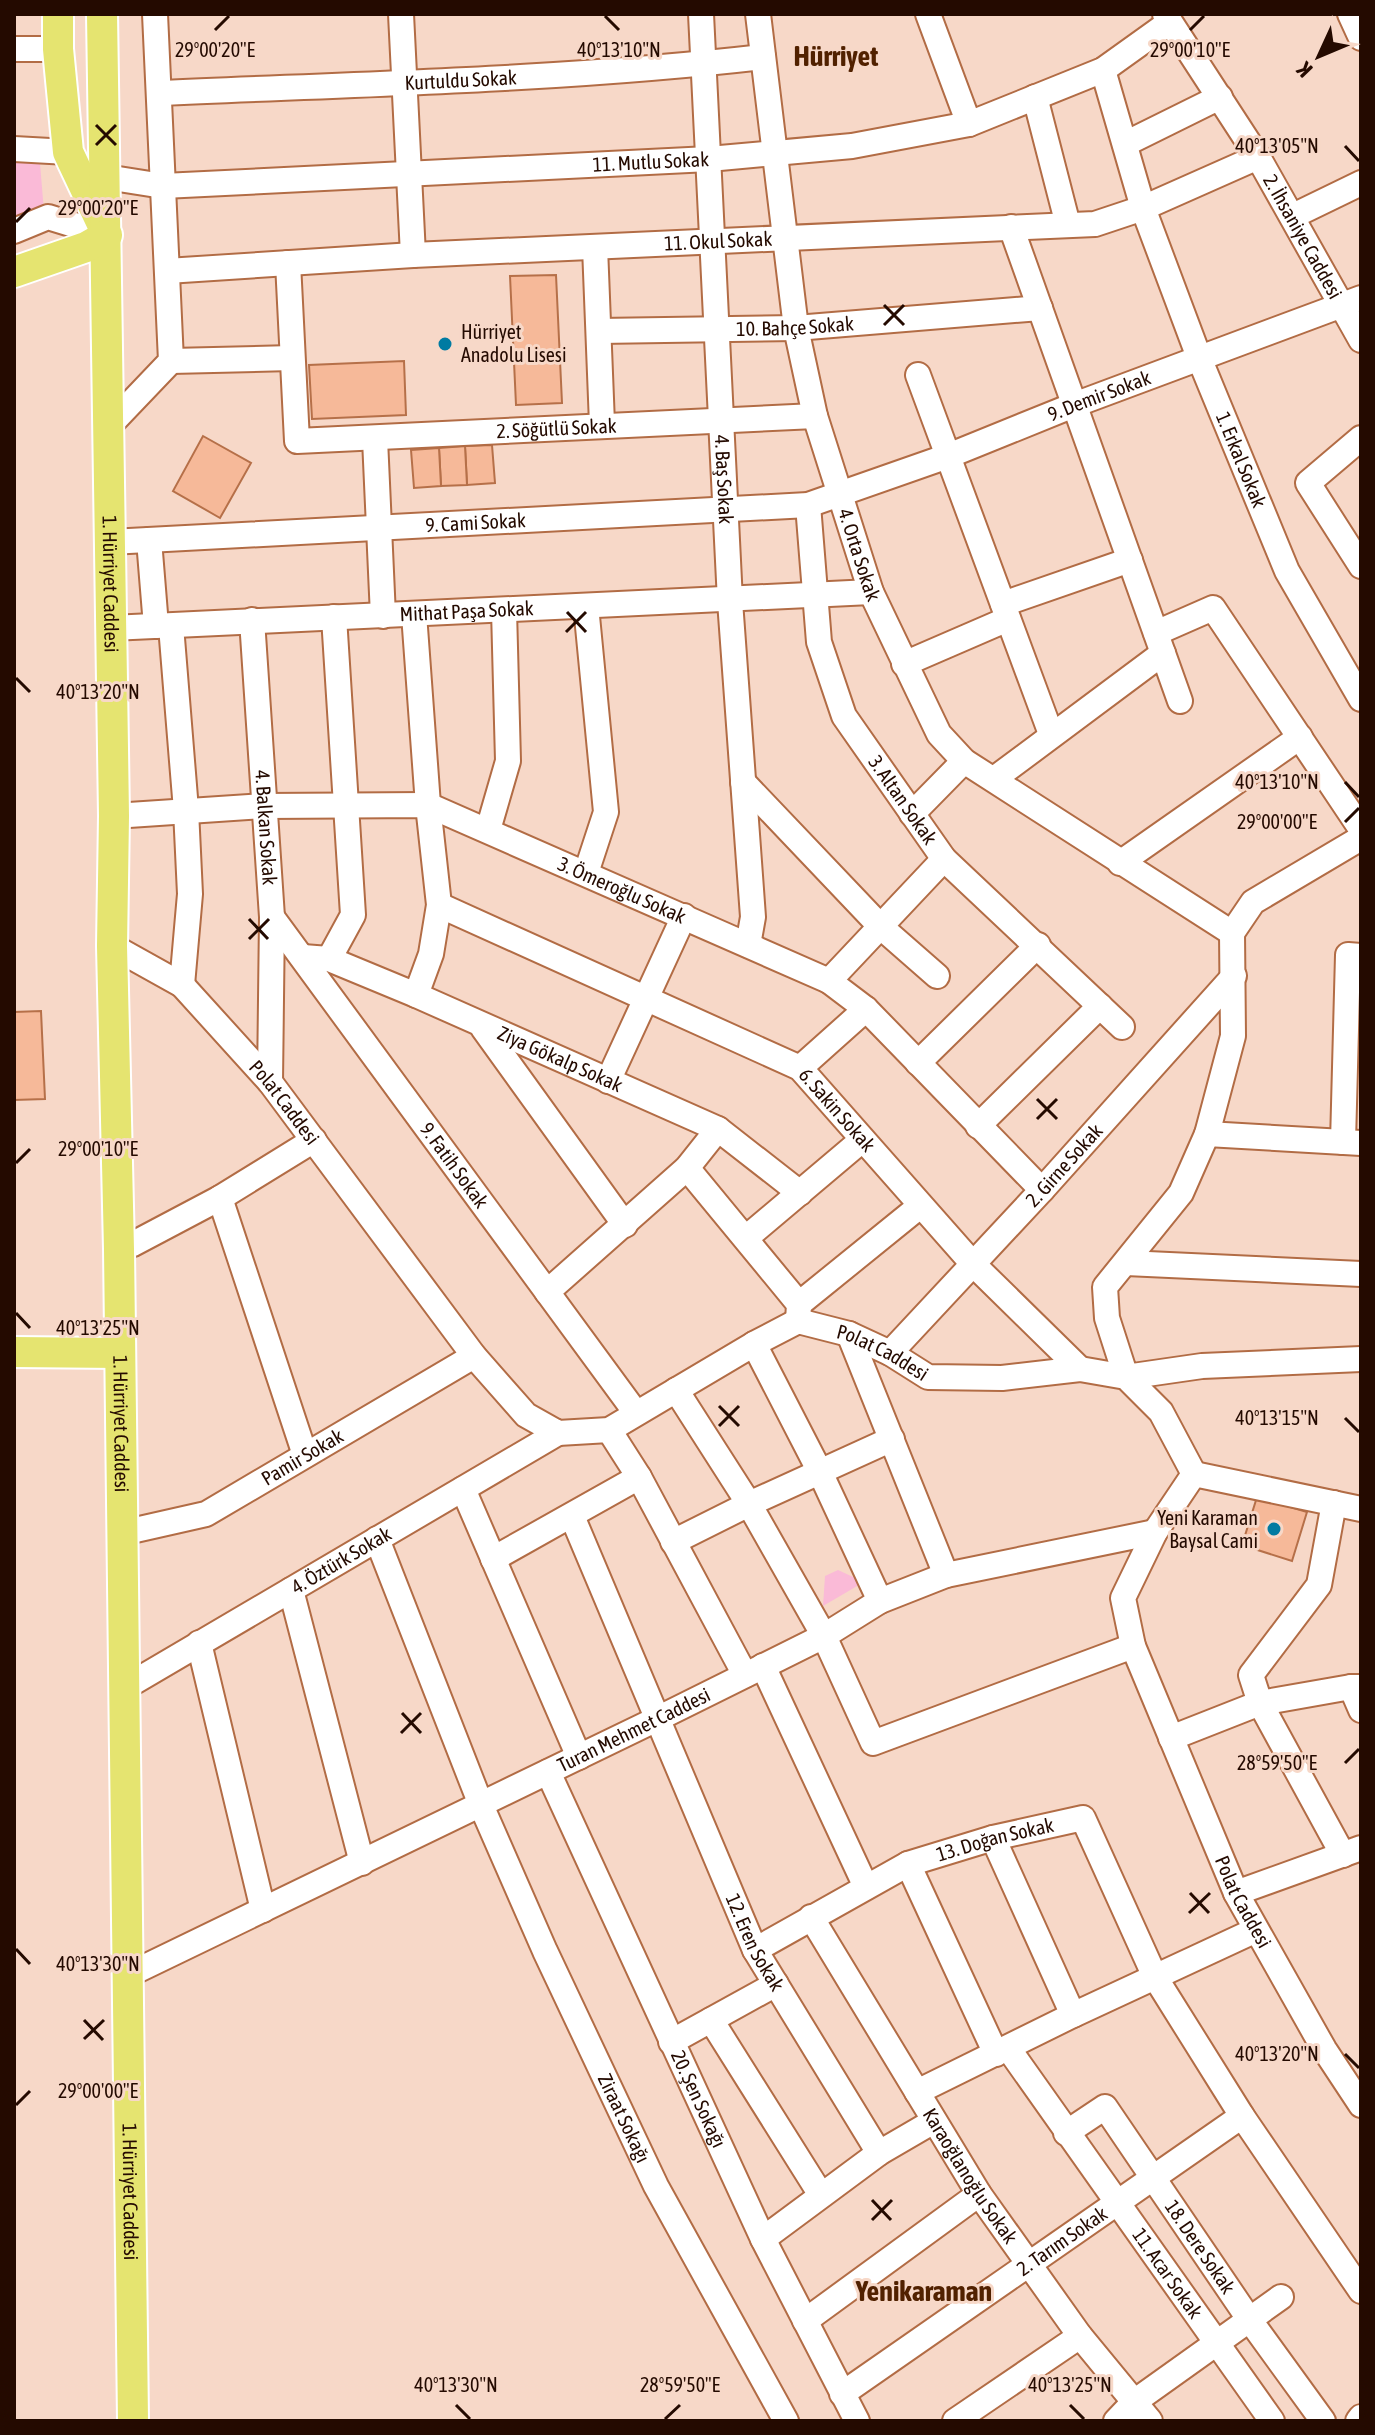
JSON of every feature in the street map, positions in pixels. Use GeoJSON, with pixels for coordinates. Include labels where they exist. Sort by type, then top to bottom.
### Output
{"type":"FeatureCollection","features":[{"type":"Feature","properties":{"kind":"main road","name":"1. Hürriyet Caddesi"},"geometry":{"type":"LineString","coordinates":[[58,14],[58,49],[68,152],[107,247]]}},
{"type":"Feature","properties":{"kind":"main road","name":"1. Hürriyet Caddesi"},"geometry":{"type":"LineString","coordinates":[[102,14],[133,2421]]}},
{"type":"Feature","properties":{"kind":"main road"},"geometry":{"type":"LineString","coordinates":[[14,272],[86,247],[107,247]]}},
{"type":"Feature","properties":{"kind":"main road"},"geometry":{"type":"LineString","coordinates":[[14,289],[82,264],[107,247]]}},
{"type":"Feature","properties":{"kind":"main road"},"geometry":{"type":"LineString","coordinates":[[14,1352],[120,1353]]}},
{"type":"Feature","properties":{"kind":"street"},"geometry":{"type":"LineString","coordinates":[[155,14],[171,361]]}},
{"type":"Feature","properties":{"kind":"street"},"geometry":{"type":"LineString","coordinates":[[401,14],[413,255]]}},
{"type":"Feature","properties":{"kind":"street","name":"4. Baş Sokak"},"geometry":{"type":"LineString","coordinates":[[701,14],[714,331],[753,917],[748,945]]}},
{"type":"Feature","properties":{"kind":"street","name":"4. Orta Sokak"},"geometry":{"type":"LineString","coordinates":[[758,14],[796,328],[815,416],[871,592],[939,734],[964,761],[1232,933]]}},
{"type":"Feature","properties":{"kind":"street"},"geometry":{"type":"LineString","coordinates":[[928,14],[969,124]]}},
{"type":"Feature","properties":{"kind":"street"},"geometry":{"type":"LineString","coordinates":[[1350,14],[1361,38]]}},
{"type":"Feature","properties":{"kind":"street","name":"11. Mutlu Sokak"},"geometry":{"type":"LineString","coordinates":[[106,177],[163,186],[709,159],[852,146],[969,124],[1103,70],[1167,18]]}},
{"type":"Feature","properties":{"kind":"street","name":"2. İhsaniye Caddesi"},"geometry":{"type":"LineString","coordinates":[[1167,18],[1351,302],[1361,340]]}},
{"type":"Feature","properties":{"kind":"street"},"geometry":{"type":"LineString","coordinates":[[14,49],[58,49]]}},
{"type":"Feature","properties":{"kind":"street","name":"Kurtuldu Sokak"},"geometry":{"type":"LineString","coordinates":[[159,93],[404,82],[704,64],[763,57]]}},
{"type":"Feature","properties":{"kind":"street","name":"1. Erkal Sokak"},"geometry":{"type":"LineString","coordinates":[[1103,70],[1143,208],[1200,360],[1287,571],[1361,699]]}},
{"type":"Feature","properties":{"kind":"street"},"geometry":{"type":"LineString","coordinates":[[1035,97],[1068,225]]}},
{"type":"Feature","properties":{"kind":"street"},"geometry":{"type":"LineString","coordinates":[[1125,144],[1220,97]]}},
{"type":"Feature","properties":{"kind":"street"},"geometry":{"type":"LineString","coordinates":[[14,149],[68,152]]}},
{"type":"Feature","properties":{"kind":"street","name":"11. Okul Sokak"},"geometry":{"type":"LineString","coordinates":[[167,271],[413,255],[1095,224],[1143,208],[1258,157]]}},
{"type":"Feature","properties":{"kind":"street"},"geometry":{"type":"LineString","coordinates":[[1293,216],[1361,183]]}},
{"type":"Feature","properties":{"kind":"street"},"geometry":{"type":"LineString","coordinates":[[14,231],[48,217],[107,247]]}},
{"type":"Feature","properties":{"kind":"street"},"geometry":{"type":"LineString","coordinates":[[1011,227],[1180,701]]}},
{"type":"Feature","properties":{"kind":"street"},"geometry":{"type":"LineString","coordinates":[[595,247],[602,424]]}},
{"type":"Feature","properties":{"kind":"street"},"geometry":{"type":"LineString","coordinates":[[108,427],[171,361],[292,358],[288,263]]}},
{"type":"Feature","properties":{"kind":"street","name":"9. Demir Sokak"},"geometry":{"type":"LineString","coordinates":[[840,496],[1351,302]]}},
{"type":"Feature","properties":{"kind":"street","name":"10. Bahçe Sokak"},"geometry":{"type":"LineString","coordinates":[[599,331],[796,328],[1040,308]]}},
{"type":"Feature","properties":{"kind":"street","name":"2. Söğütlü Sokak"},"geometry":{"type":"LineString","coordinates":[[292,358],[297,441],[815,416]]}},
{"type":"Feature","properties":{"kind":"street"},"geometry":{"type":"LineString","coordinates":[[918,375],[1051,734]]}},
{"type":"Feature","properties":{"kind":"street"},"geometry":{"type":"LineString","coordinates":[[1361,438],[1308,483],[1361,566]]}},
{"type":"Feature","properties":{"kind":"street"},"geometry":{"type":"LineString","coordinates":[[375,439],[383,616]]}},
{"type":"Feature","properties":{"kind":"street","name":"9. Cami Sokak"},"geometry":{"type":"LineString","coordinates":[[110,542],[725,511],[808,505],[840,496]]}},
{"type":"Feature","properties":{"kind":"street","name":"3. Altan Sokak"},"geometry":{"type":"LineString","coordinates":[[808,505],[819,642],[844,716],[944,859],[1122,1027]]}},
{"type":"Feature","properties":{"kind":"street"},"geometry":{"type":"LineString","coordinates":[[149,540],[186,810],[190,894],[182,985]]}},
{"type":"Feature","properties":{"kind":"street"},"geometry":{"type":"LineString","coordinates":[[904,664],[1006,611],[1130,560]]}},
{"type":"Feature","properties":{"kind":"street","name":"Mithat Paşa Sokak"},"geometry":{"type":"LineString","coordinates":[[111,628],[871,592]]}},
{"type":"Feature","properties":{"kind":"street"},"geometry":{"type":"LineString","coordinates":[[586,606],[606,812],[586,873]]}},
{"type":"Feature","properties":{"kind":"street"},"geometry":{"type":"LineString","coordinates":[[994,779],[1159,643],[1213,608],[1361,829]]}},
{"type":"Feature","properties":{"kind":"street"},"geometry":{"type":"LineString","coordinates":[[488,830],[508,761],[504,610]]}},
{"type":"Feature","properties":{"kind":"street"},"geometry":{"type":"LineString","coordinates":[[414,614],[428,805],[439,905],[431,954],[416,995]]}},
{"type":"Feature","properties":{"kind":"street"},"geometry":{"type":"LineString","coordinates":[[329,959],[353,915],[334,617]]}},
{"type":"Feature","properties":{"kind":"street","name":"4. Balkan Sokak"},"geometry":{"type":"LineString","coordinates":[[252,620],[272,917],[270,1082]]}},
{"type":"Feature","properties":{"kind":"street"},"geometry":{"type":"LineString","coordinates":[[1120,863],[1300,737]]}},
{"type":"Feature","properties":{"kind":"street"},"geometry":{"type":"LineString","coordinates":[[912,814],[964,761]]}},
{"type":"Feature","properties":{"kind":"street"},"geometry":{"type":"LineString","coordinates":[[743,782],[881,927],[937,976]]}},
{"type":"Feature","properties":{"kind":"street","name":"3. Ömeroğlu Sokak"},"geometry":{"type":"LineString","coordinates":[[114,816],[264,806],[428,805],[829,981],[866,1009],[1042,1190]]}},
{"type":"Feature","properties":{"kind":"street"},"geometry":{"type":"LineString","coordinates":[[1361,838],[1253,902],[1232,933],[1233,1036],[1207,1134],[1181,1193],[1105,1287],[1107,1318],[1126,1377],[1161,1412],[1194,1474],[1361,1509]]}},
{"type":"Feature","properties":{"kind":"street"},"geometry":{"type":"LineString","coordinates":[[829,981],[944,859]]}},
{"type":"Feature","properties":{"kind":"street","name":"6. Sakin Sokak"},"geometry":{"type":"LineString","coordinates":[[439,905],[800,1068],[973,1264],[1080,1369]]}},
{"type":"Feature","properties":{"kind":"street"},"geometry":{"type":"LineString","coordinates":[[608,1081],[684,916]]}},
{"type":"Feature","properties":{"kind":"street","name":"9. Fatih Sokak"},"geometry":{"type":"LineString","coordinates":[[272,917],[636,1413]]}},
{"type":"Feature","properties":{"kind":"street"},"geometry":{"type":"LineString","coordinates":[[918,1063],[1038,945]]}},
{"type":"Feature","properties":{"kind":"street","name":"Polat Caddesi"},"geometry":{"type":"LineString","coordinates":[[112,946],[182,985],[270,1082],[474,1356],[526,1415],[558,1433]]}},
{"type":"Feature","properties":{"kind":"street"},"geometry":{"type":"LineString","coordinates":[[1207,1134],[1352,1142],[1354,956]]}},
{"type":"Feature","properties":{"kind":"street","name":"Ziya Gökalp Sokak"},"geometry":{"type":"LineString","coordinates":[[303,957],[329,959],[416,995],[718,1129],[800,1193]]}},
{"type":"Feature","properties":{"kind":"street","name":"2. Girne Sokak"},"geometry":{"type":"LineString","coordinates":[[890,1353],[1042,1190],[1234,976]]}},
{"type":"Feature","properties":{"kind":"street"},"geometry":{"type":"LineString","coordinates":[[978,1126],[1100,1006]]}},
{"type":"Feature","properties":{"kind":"street"},"geometry":{"type":"LineString","coordinates":[[800,1068],[866,1009]]}},
{"type":"Feature","properties":{"kind":"street"},"geometry":{"type":"LineString","coordinates":[[482,1026],[625,1225]]}},
{"type":"Feature","properties":{"kind":"street"},"geometry":{"type":"LineString","coordinates":[[547,1292],[687,1168],[718,1129]]}},
{"type":"Feature","properties":{"kind":"street"},"geometry":{"type":"LineString","coordinates":[[119,1249],[220,1198],[314,1140]]}},
{"type":"Feature","properties":{"kind":"street"},"geometry":{"type":"LineString","coordinates":[[746,1238],[862,1140]]}},
{"type":"Feature","properties":{"kind":"street"},"geometry":{"type":"LineString","coordinates":[[687,1168],[746,1238],[799,1313]]}},
{"type":"Feature","properties":{"kind":"street"},"geometry":{"type":"LineString","coordinates":[[220,1198],[305,1455]]}},
{"type":"Feature","properties":{"kind":"street"},"geometry":{"type":"LineString","coordinates":[[558,1433],[609,1430],[754,1344],[799,1313],[920,1206]]}},
{"type":"Feature","properties":{"kind":"street"},"geometry":{"type":"LineString","coordinates":[[1126,1263],[1361,1274]]}},
{"type":"Feature","properties":{"kind":"street","name":"Polat Caddesi"},"geometry":{"type":"LineString","coordinates":[[799,1313],[890,1353],[928,1377],[1002,1378],[1080,1369],[1126,1377],[1202,1366],[1361,1359]]}},
{"type":"Feature","properties":{"kind":"street"},"geometry":{"type":"LineString","coordinates":[[849,1334],[946,1575]]}},
{"type":"Feature","properties":{"kind":"street"},"geometry":{"type":"LineString","coordinates":[[754,1344],[820,1472],[880,1601]]}},
{"type":"Feature","properties":{"kind":"street","name":"Pamir Sokak"},"geometry":{"type":"LineString","coordinates":[[122,1533],[206,1514],[474,1356]]}},
{"type":"Feature","properties":{"kind":"street"},"geometry":{"type":"LineString","coordinates":[[676,1390],[749,1504],[824,1636],[873,1743],[1133,1646]]}},
{"type":"Feature","properties":{"kind":"street"},"geometry":{"type":"LineString","coordinates":[[609,1430],[639,1477],[673,1542],[754,1670],[866,1887]]}},
{"type":"Feature","properties":{"kind":"street","name":"4. Öztürk Sokak"},"geometry":{"type":"LineString","coordinates":[[124,1688],[558,1433]]}},
{"type":"Feature","properties":{"kind":"street"},"geometry":{"type":"LineString","coordinates":[[673,1542],[892,1439]]}},
{"type":"Feature","properties":{"kind":"street","name":"Polat Caddesi"},"geometry":{"type":"LineString","coordinates":[[1194,1474],[1155,1532],[1123,1598],[1133,1646],[1236,1893],[1324,2049],[1361,2105]]}},
{"type":"Feature","properties":{"kind":"street"},"geometry":{"type":"LineString","coordinates":[[493,1559],[639,1477]]}},
{"type":"Feature","properties":{"kind":"street"},"geometry":{"type":"LineString","coordinates":[[463,1489],[579,1757]]}},
{"type":"Feature","properties":{"kind":"street"},"geometry":{"type":"LineString","coordinates":[[1236,1893],[1352,1852],[1260,1703],[1251,1675],[1319,1585],[1334,1503]]}},
{"type":"Feature","properties":{"kind":"street","name":"12. Eren Sokak"},"geometry":{"type":"LineString","coordinates":[[572,1516],[755,1950],[879,2153]]}},
{"type":"Feature","properties":{"kind":"street","name":"Turan Mehmet Caddesi"},"geometry":{"type":"LineString","coordinates":[[128,1975],[824,1636],[880,1601],[946,1575],[1155,1532]]}},
{"type":"Feature","properties":{"kind":"street","name":"Ziraat Sokağı"},"geometry":{"type":"LineString","coordinates":[[377,1539],[481,1805],[545,1951],[656,2186],[786,2421]]}},
{"type":"Feature","properties":{"kind":"street"},"geometry":{"type":"LineString","coordinates":[[291,1590],[362,1863]]}},
{"type":"Feature","properties":{"kind":"street"},"geometry":{"type":"LineString","coordinates":[[199,1643],[263,1910]]}},
{"type":"Feature","properties":{"kind":"street"},"geometry":{"type":"LineString","coordinates":[[1171,1738],[1260,1703],[1356,1687],[1361,1710]]}},
{"type":"Feature","properties":{"kind":"street","name":"20. Şen Sokağı"},"geometry":{"type":"LineString","coordinates":[[548,1772],[763,2239],[857,2421]]}},
{"type":"Feature","properties":{"kind":"street","name":"13. Doğan Sokak"},"geometry":{"type":"LineString","coordinates":[[755,1950],[908,1864],[993,1838],[1083,1818],[1155,1977]]}},
{"type":"Feature","properties":{"kind":"street"},"geometry":{"type":"LineString","coordinates":[[993,1838],[1073,2015]]}},
{"type":"Feature","properties":{"kind":"street","name":"11. Acar Sokak"},"geometry":{"type":"LineString","coordinates":[[908,1864],[1002,2051],[1066,2133],[1272,2421]]}},
{"type":"Feature","properties":{"kind":"street","name":"Karaoğlanoğlu Sokak"},"geometry":{"type":"LineString","coordinates":[[811,1917],[979,2194],[1080,2336],[1150,2421]]}},
{"type":"Feature","properties":{"kind":"street"},"geometry":{"type":"LineString","coordinates":[[917,2092],[1256,1930]]}},
{"type":"Feature","properties":{"kind":"street"},"geometry":{"type":"LineString","coordinates":[[1155,1977],[1242,2116],[1361,2291]]}},
{"type":"Feature","properties":{"kind":"street"},"geometry":{"type":"LineString","coordinates":[[671,2042],[776,1984]]}},
{"type":"Feature","properties":{"kind":"street"},"geometry":{"type":"LineString","coordinates":[[711,2020],[821,2195]]}},
{"type":"Feature","properties":{"kind":"street","name":"18. Dere Sokak"},"geometry":{"type":"LineString","coordinates":[[1066,2133],[1105,2107],[1249,2319],[1323,2421]]}},
{"type":"Feature","properties":{"kind":"street","name":"2. Tarım Sokak"},"geometry":{"type":"LineString","coordinates":[[842,2394],[1242,2116]]}},
{"type":"Feature","properties":{"kind":"street"},"geometry":{"type":"LineString","coordinates":[[763,2239],[879,2153],[934,2121]]}},
{"type":"Feature","properties":{"kind":"street"},"geometry":{"type":"LineString","coordinates":[[805,2321],[979,2194]]}},
{"type":"Feature","properties":{"kind":"street"},"geometry":{"type":"LineString","coordinates":[[1116,2421],[1134,2402],[1281,2297]]}},
{"type":"Feature","properties":{"kind":"street"},"geometry":{"type":"LineString","coordinates":[[955,2421],[1080,2336]]}},
{"type":"Feature","properties":{"kind":"shaded area"},"geometry":{"type":"Polygon","coordinates":[[[14,149],[39,151],[44,212],[14,228],[14,149]]]}},
{"type":"Feature","properties":{"kind":"shaded area"},"geometry":{"type":"Polygon","coordinates":[[[838,1570],[864,1582],[823,1606],[825,1576],[838,1570]]]}},
{"type":"Feature","properties":{"kind":"building"},"geometry":{"type":"Polygon","coordinates":[[[556,275],[562,403],[516,405],[510,276],[556,275]]]}},
{"type":"Feature","properties":{"kind":"building"},"geometry":{"type":"Polygon","coordinates":[[[404,361],[406,415],[312,419],[309,365],[404,361]]]}},
{"type":"Feature","properties":{"kind":"building"},"geometry":{"type":"Polygon","coordinates":[[[203,436],[251,463],[220,518],[173,491],[203,436]]]}},
{"type":"Feature","properties":{"kind":"building"},"geometry":{"type":"Polygon","coordinates":[[[492,445],[495,483],[467,485],[465,446],[492,445]]]}},
{"type":"Feature","properties":{"kind":"building"},"geometry":{"type":"Polygon","coordinates":[[[465,446],[467,485],[441,486],[439,448],[465,446]]]}},
{"type":"Feature","properties":{"kind":"building"},"geometry":{"type":"Polygon","coordinates":[[[439,448],[441,486],[414,488],[411,450],[439,448]]]}},
{"type":"Feature","properties":{"kind":"building"},"geometry":{"type":"Polygon","coordinates":[[[41,1011],[45,1099],[14,1100],[14,1012],[41,1011]]]}},
{"type":"Feature","properties":{"kind":"building","name":"Yeni Karaman Baysal Cami"},"geometry":{"type":"Polygon","coordinates":[[[1257,1497],[1307,1512],[1292,1561],[1242,1545],[1257,1497]]]}},
{"type":"Feature","properties":{"kind":"place","name":"Hürriyet Anadolu Lisesi"},"geometry":{"type":"Point","coordinates":[445,344]}},
{"type":"Feature","properties":{"kind":"place","name":"Yeni Karaman Baysal Cami"},"geometry":{"type":"Point","coordinates":[1274,1529]}},
{"type":"Feature","properties":{"kind":"district","name":"Hürriyet"},"geometry":{"type":"Point","coordinates":[836,56]}},
{"type":"Feature","properties":{"kind":"district","name":"Yenikaraman"},"geometry":{"type":"Point","coordinates":[924,2291]}}]}
